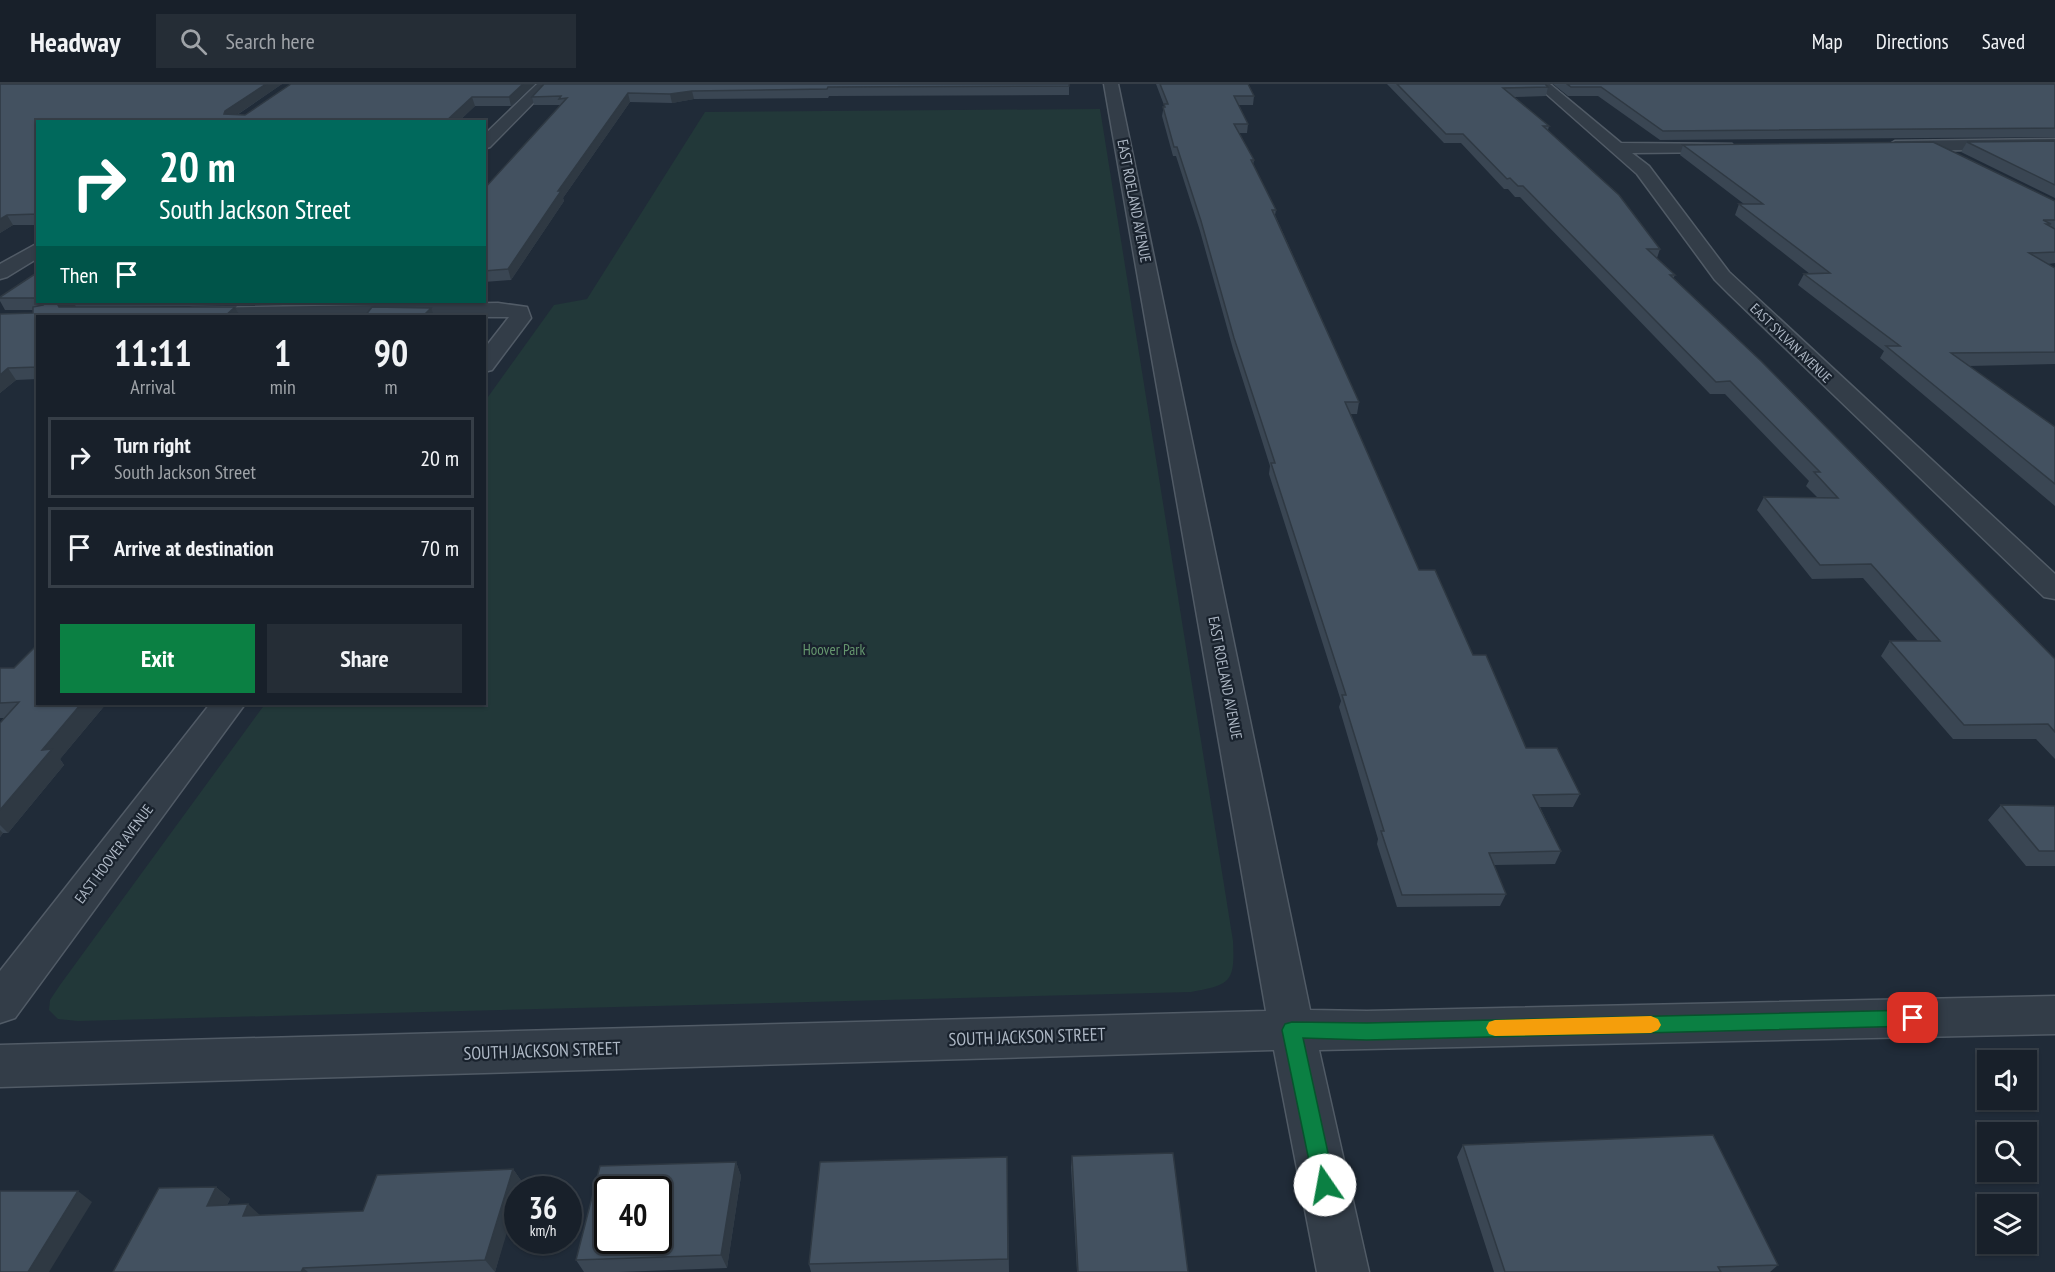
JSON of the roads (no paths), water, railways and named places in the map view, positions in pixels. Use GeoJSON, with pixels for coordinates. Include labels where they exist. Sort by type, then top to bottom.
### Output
{"type":"FeatureCollection","features":[{"type":"Feature","properties":{"kind":"street"},"geometry":{"type":"LineString","coordinates":[[486,142],[545,84]]}},
{"type":"Feature","properties":{"kind":"street","name":"EAST ROELAND AVENUE"},"geometry":{"type":"LineString","coordinates":[[1111,84],[1292,1030],[1343,1272]]}},
{"type":"Feature","properties":{"kind":"street","name":"EAST SYLVAN AVENUE"},"geometry":{"type":"LineString","coordinates":[[1542,84],[1650,178],[1722,276],[1736,290],[2055,590]]}},
{"type":"Feature","properties":{"kind":"street"},"geometry":{"type":"LineString","coordinates":[[1875,146],[2055,144]]}},
{"type":"Feature","properties":{"kind":"street"},"geometry":{"type":"LineString","coordinates":[[1933,146],[1964,162]]}},
{"type":"Feature","properties":{"kind":"street"},"geometry":{"type":"LineString","coordinates":[[1618,148],[1747,147]]}},
{"type":"Feature","properties":{"kind":"street"},"geometry":{"type":"LineString","coordinates":[[0,273],[36,250]]}},
{"type":"Feature","properties":{"kind":"street"},"geometry":{"type":"LineString","coordinates":[[172,315],[321,307],[498,309],[519,312],[520,318],[486,362]]}},
{"type":"Feature","properties":{"kind":"street","name":"EAST HOOVER AVENUE"},"geometry":{"type":"LineString","coordinates":[[0,1004],[227,705]]}},
{"type":"Feature","properties":{"kind":"street","name":"SOUTH JACKSON STREET"},"geometry":{"type":"LineString","coordinates":[[0,1066],[1292,1030],[1367,1031],[2055,1015]]}},
{"type":"Feature","properties":{"kind":"park label","name":"Hoover Park"},"geometry":{"type":"Point","coordinates":[834,650]}}]}
